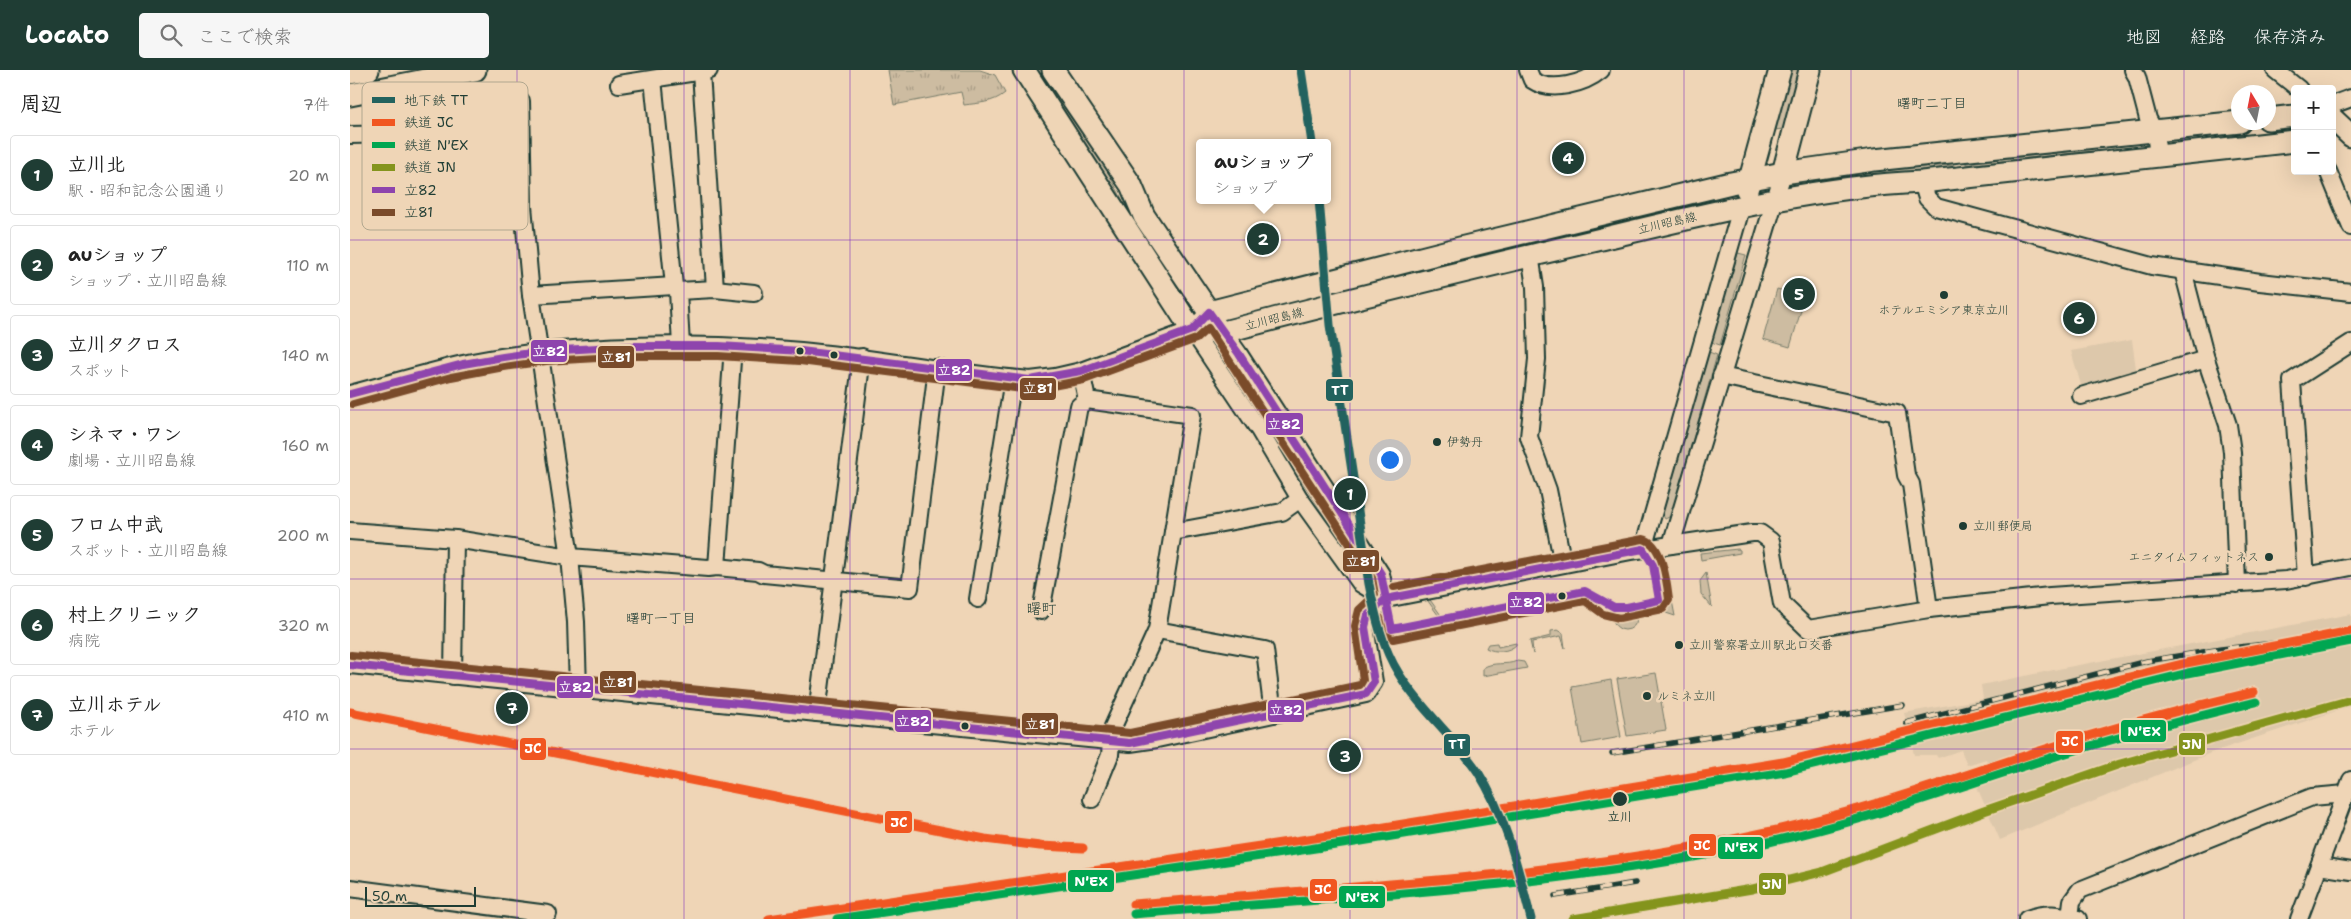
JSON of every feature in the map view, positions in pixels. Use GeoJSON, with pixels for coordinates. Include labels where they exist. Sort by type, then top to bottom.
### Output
{"type":"FeatureCollection","features":[{"type":"Feature","properties":{"kind":"main road"},"geometry":{"type":"LineString","coordinates":[[350,73],[368,70]]}},
{"type":"Feature","properties":{"kind":"main road"},"geometry":{"type":"LineString","coordinates":[[415,82],[475,70]]}},
{"type":"Feature","properties":{"kind":"main road"},"geometry":{"type":"LineString","coordinates":[[1024,70],[1192,330]]}},
{"type":"Feature","properties":{"kind":"main road"},"geometry":{"type":"LineString","coordinates":[[1053,70],[1131,185],[1144,216],[1209,312]]}},
{"type":"Feature","properties":{"kind":"main road"},"geometry":{"type":"LineString","coordinates":[[1742,205],[1780,70]]}},
{"type":"Feature","properties":{"kind":"main road"},"geometry":{"type":"LineString","coordinates":[[1783,173],[1810,70]]}},
{"type":"Feature","properties":{"kind":"main road"},"geometry":{"type":"LineString","coordinates":[[2276,118],[2291,116]]}},
{"type":"Feature","properties":{"kind":"main road","name":"立川昭島線"},"geometry":{"type":"LineString","coordinates":[[1209,312],[1434,254],[1750,179],[1874,160],[2231,123]]}},
{"type":"Feature","properties":{"kind":"main road","name":"立川昭島線"},"geometry":{"type":"LineString","coordinates":[[1192,330],[1223,332],[1530,255],[1774,199],[1881,184],[1922,182],[2072,164],[2106,163],[2291,141]]}},
{"type":"Feature","properties":{"kind":"street"},"geometry":{"type":"LineString","coordinates":[[1528,70],[1532,80],[1539,85],[1548,87],[1581,82],[1601,70]]}},
{"type":"Feature","properties":{"kind":"street"},"geometry":{"type":"LineString","coordinates":[[2133,70],[2137,77],[2148,119],[2155,132],[2158,156]]}},
{"type":"Feature","properties":{"kind":"street"},"geometry":{"type":"LineString","coordinates":[[619,84],[705,71],[716,289]]}},
{"type":"Feature","properties":{"kind":"street"},"geometry":{"type":"LineString","coordinates":[[653,79],[681,346]]}},
{"type":"Feature","properties":{"kind":"street"},"geometry":{"type":"LineString","coordinates":[[2336,104],[2351,98]]}},
{"type":"Feature","properties":{"kind":"street"},"geometry":{"type":"LineString","coordinates":[[2336,109],[2351,107]]}},
{"type":"Feature","properties":{"kind":"street"},"geometry":{"type":"LineString","coordinates":[[1671,544],[1783,173]]}},
{"type":"Feature","properties":{"kind":"street"},"geometry":{"type":"LineString","coordinates":[[2330,175],[2351,227]]}},
{"type":"Feature","properties":{"kind":"street"},"geometry":{"type":"LineString","coordinates":[[1922,182],[1927,198],[1936,207],[2152,266],[2351,292]]}},
{"type":"Feature","properties":{"kind":"street"},"geometry":{"type":"LineString","coordinates":[[1643,549],[1742,205]]}},
{"type":"Feature","properties":{"kind":"street"},"geometry":{"type":"LineString","coordinates":[[525,230],[531,294],[570,558],[576,622],[578,689]]}},
{"type":"Feature","properties":{"kind":"street"},"geometry":{"type":"LineString","coordinates":[[1530,255],[1535,286],[1537,359],[1529,437],[1548,490],[1563,564]]}},
{"type":"Feature","properties":{"kind":"street"},"geometry":{"type":"LineString","coordinates":[[2183,271],[2206,359],[2226,418],[2231,447],[2236,584]]}},
{"type":"Feature","properties":{"kind":"street"},"geometry":{"type":"LineString","coordinates":[[531,294],[676,289],[716,289],[754,293]]}},
{"type":"Feature","properties":{"kind":"street"},"geometry":{"type":"LineString","coordinates":[[350,394],[463,364],[540,352],[681,346],[799,351],[862,357],[1030,380],[1081,371],[1192,330],[1209,312],[1381,574],[1386,599]]}},
{"type":"Feature","properties":{"kind":"street"},"geometry":{"type":"LineString","coordinates":[[1192,330],[1254,422],[1300,499],[1361,584],[1386,599]]}},
{"type":"Feature","properties":{"kind":"street"},"geometry":{"type":"LineString","coordinates":[[2306,576],[2292,381],[2351,343]]}},
{"type":"Feature","properties":{"kind":"street"},"geometry":{"type":"LineString","coordinates":[[717,567],[733,347]]}},
{"type":"Feature","properties":{"kind":"street"},"geometry":{"type":"LineString","coordinates":[[817,713],[862,357]]}},
{"type":"Feature","properties":{"kind":"street"},"geometry":{"type":"LineString","coordinates":[[2081,396],[2206,359]]}},
{"type":"Feature","properties":{"kind":"street"},"geometry":{"type":"LineString","coordinates":[[350,531],[455,539],[570,558],[708,568],[717,567],[910,588],[937,368]]}},
{"type":"Feature","properties":{"kind":"street"},"geometry":{"type":"LineString","coordinates":[[1081,371],[1087,400]]}},
{"type":"Feature","properties":{"kind":"street"},"geometry":{"type":"LineString","coordinates":[[1721,376],[1897,412],[1906,475],[1911,484],[1930,609]]}},
{"type":"Feature","properties":{"kind":"street"},"geometry":{"type":"LineString","coordinates":[[978,599],[1013,379]]}},
{"type":"Feature","properties":{"kind":"street"},"geometry":{"type":"LineString","coordinates":[[1041,610],[1079,406],[1087,400],[1192,416],[1157,630],[1112,729],[1110,755],[1092,799]]}},
{"type":"Feature","properties":{"kind":"street"},"geometry":{"type":"LineString","coordinates":[[1173,532],[1282,512],[1300,499]]}},
{"type":"Feature","properties":{"kind":"street"},"geometry":{"type":"LineString","coordinates":[[350,665],[1130,743],[1157,739],[1366,694],[1370,690],[1374,677],[1365,627],[1368,615],[1386,599],[1671,544],[1752,533],[1766,536],[1771,541],[1774,551],[1782,604],[1808,629],[1930,609],[2050,596],[2236,584],[2306,576],[2351,567]]}},
{"type":"Feature","properties":{"kind":"street"},"geometry":{"type":"LineString","coordinates":[[453,676],[455,539]]}},
{"type":"Feature","properties":{"kind":"street"},"geometry":{"type":"LineString","coordinates":[[1157,630],[1265,650],[1273,714]]}},
{"type":"Feature","properties":{"kind":"street"},"geometry":{"type":"LineString","coordinates":[[2299,919],[2348,787]]}},
{"type":"Feature","properties":{"kind":"street"},"geometry":{"type":"LineString","coordinates":[[2027,919],[2050,913],[2074,918],[2072,901],[2080,890],[2312,797],[2348,787]]}},
{"type":"Feature","properties":{"kind":"street"},"geometry":{"type":"LineString","coordinates":[[2319,866],[2351,871]]}},
{"type":"Feature","properties":{"kind":"street"},"geometry":{"type":"LineString","coordinates":[[350,888],[548,914]]}},
{"type":"Feature","properties":{"kind":"shaded area"},"geometry":{"type":"Polygon","coordinates":[[[2132,340],[2137,376],[2083,392],[2071,351],[2132,340]]]}},
{"type":"Feature","properties":{"kind":"shaded area"},"geometry":{"type":"Polygon","coordinates":[[[2351,614],[2351,706],[2213,752],[2000,840],[1970,771],[1988,765],[1986,759],[1967,765],[1961,750],[1938,758],[1936,755],[1914,755],[1911,740],[1971,724],[1970,719],[1910,734],[1904,713],[1983,699],[1981,685],[2351,614]]]}},
{"type":"Feature","properties":{"kind":"green space"},"geometry":{"type":"Polygon","coordinates":[[[888,70],[980,70],[995,75],[1005,93],[991,101],[964,105],[961,92],[894,105],[888,70]]]}},
{"type":"Feature","properties":{"kind":"green space"},"geometry":{"type":"Polygon","coordinates":[[[1038,70],[1042,70],[1107,170],[1137,228],[1110,189],[1038,70]]]}},
{"type":"Feature","properties":{"kind":"green space"},"geometry":{"type":"Polygon","coordinates":[[[1789,70],[1798,70],[1784,129],[1774,130],[1789,70]]]}},
{"type":"Feature","properties":{"kind":"green space"},"geometry":{"type":"Polygon","coordinates":[[[2135,147],[2136,149],[2102,153],[2073,153],[1966,165],[1966,163],[2073,151],[2102,151],[2135,147]]]}},
{"type":"Feature","properties":{"kind":"green space"},"geometry":{"type":"Polygon","coordinates":[[[1954,165],[1954,167],[1811,180],[1877,170],[1954,165]]]}},
{"type":"Feature","properties":{"kind":"green space"},"geometry":{"type":"Polygon","coordinates":[[[1715,199],[1718,201],[1534,244],[1515,247],[1591,230],[1715,199]]]}},
{"type":"Feature","properties":{"kind":"green space"},"geometry":{"type":"Polygon","coordinates":[[[1506,249],[1507,252],[1251,314],[1250,311],[1506,249]]]}},
{"type":"Feature","properties":{"kind":"green space"},"geometry":{"type":"Polygon","coordinates":[[[1738,253],[1746,255],[1720,345],[1711,342],[1738,253]]]}},
{"type":"Feature","properties":{"kind":"green space"},"geometry":{"type":"Polygon","coordinates":[[[1777,289],[1805,297],[1790,347],[1763,339],[1777,289]]]}},
{"type":"Feature","properties":{"kind":"green space"},"geometry":{"type":"Polygon","coordinates":[[[1709,352],[1717,355],[1671,516],[1665,519],[1662,513],[1709,352]]]}},
{"type":"Feature","properties":{"kind":"green space"},"geometry":{"type":"Polygon","coordinates":[[[1232,361],[1369,574],[1364,576],[1301,480],[1269,422],[1230,362],[1232,361]]]}},
{"type":"Feature","properties":{"kind":"green space"},"geometry":{"type":"Polygon","coordinates":[[[1738,549],[1740,553],[1701,560],[1700,553],[1738,549]]]}},
{"type":"Feature","properties":{"kind":"green space"},"geometry":{"type":"Polygon","coordinates":[[[1706,573],[1712,607],[1701,594],[1700,581],[1706,573]]]}},
{"type":"Feature","properties":{"kind":"green space"},"geometry":{"type":"Polygon","coordinates":[[[1421,578],[1423,590],[1448,625],[1546,607],[1492,618],[1493,622],[1449,630],[1417,586],[1416,581],[1421,578]]]}},
{"type":"Feature","properties":{"kind":"green space"},"geometry":{"type":"Polygon","coordinates":[[[1668,580],[1675,616],[1666,613],[1663,592],[1655,584],[1668,580]]]}},
{"type":"Feature","properties":{"kind":"green space"},"geometry":{"type":"Polygon","coordinates":[[[1625,606],[1633,610],[1637,618],[1633,626],[1625,630],[1617,626],[1613,618],[1617,610],[1625,606]]]}},
{"type":"Feature","properties":{"kind":"green space"},"geometry":{"type":"Polygon","coordinates":[[[1558,630],[1563,633],[1565,648],[1561,636],[1532,642],[1533,654],[1530,641],[1551,636],[1551,631],[1558,630]]]}},
{"type":"Feature","properties":{"kind":"green space"},"geometry":{"type":"Polygon","coordinates":[[[1497,643],[1498,647],[1516,643],[1516,645],[1502,651],[1486,648],[1488,644],[1497,643]]]}},
{"type":"Feature","properties":{"kind":"green space"},"geometry":{"type":"Polygon","coordinates":[[[1517,661],[1524,662],[1527,668],[1483,676],[1483,668],[1487,666],[1517,661]]]}},
{"type":"Feature","properties":{"kind":"green space"},"geometry":{"type":"Polygon","coordinates":[[[1656,673],[1666,730],[1627,736],[1617,679],[1656,673]]]}},
{"type":"Feature","properties":{"kind":"green space"},"geometry":{"type":"Polygon","coordinates":[[[1611,680],[1621,737],[1582,744],[1572,687],[1611,680]]]}},
{"type":"Feature","properties":{"kind":"railway"},"geometry":{"type":"LineString","coordinates":[[1906,723],[2147,661],[2221,649],[2310,639]]}},
{"type":"Feature","properties":{"kind":"railway"},"geometry":{"type":"LineString","coordinates":[[1612,753],[1903,705]]}},
{"type":"Feature","properties":{"kind":"railway"},"geometry":{"type":"LineString","coordinates":[[1555,896],[1635,883]]}},
{"type":"Feature","properties":{"kind":"metro line","name":"TT"},"geometry":{"type":"LineString","coordinates":[[1301,70],[1311,139]]}},
{"type":"Feature","properties":{"kind":"metro line","name":"TT"},"geometry":{"type":"LineString","coordinates":[[1319,204],[1330,325],[1369,584],[1380,630],[1388,653],[1399,674],[1417,700],[1469,759],[1488,789],[1510,843],[1531,919]]}},
{"type":"Feature","properties":{"kind":"rail line","name":"JC"},"geometry":{"type":"LineString","coordinates":[[769,919],[1348,833],[1783,762],[2186,663],[2351,631]]}},
{"type":"Feature","properties":{"kind":"rail line","name":"N'EX"},"geometry":{"type":"LineString","coordinates":[[837,919],[1349,843],[1785,772],[2188,673],[2351,641]]}},
{"type":"Feature","properties":{"kind":"rail line","name":"JC"},"geometry":{"type":"LineString","coordinates":[[1133,904],[1452,879],[1531,871],[1689,848],[1833,816],[2111,729],[2254,692]]}},
{"type":"Feature","properties":{"kind":"rail line","name":"JN"},"geometry":{"type":"LineString","coordinates":[[1573,919],[1752,889],[1822,872],[1984,811],[2120,764],[2351,700]]}},
{"type":"Feature","properties":{"kind":"rail line","name":"N'EX"},"geometry":{"type":"LineString","coordinates":[[1134,914],[1453,889],[1532,881],[1690,858],[1769,842],[1836,825],[1903,806],[2089,746],[2256,702]]}},
{"type":"Feature","properties":{"kind":"rail line","name":"JC"},"geometry":{"type":"LineString","coordinates":[[350,712],[985,839],[1040,846],[1083,848]]}},
{"type":"Feature","properties":{"kind":"transit line","name":"立82"},"geometry":{"type":"LineString","coordinates":[[350,394],[463,364],[503,357],[545,351],[632,346],[719,346],[801,351],[1030,380],[1081,371],[1192,330],[1209,312],[1239,354],[1381,574],[1386,599]]}},
{"type":"Feature","properties":{"kind":"transit line","name":"立81"},"geometry":{"type":"LineString","coordinates":[[351,655],[1130,733],[1360,685],[1363,680],[1355,626],[1359,610],[1375,595],[1372,578],[1208,328],[1196,339],[1084,380],[1031,390],[800,361],[718,356],[632,356],[546,361],[504,367],[451,377],[353,404]]}},
{"type":"Feature","properties":{"kind":"transit line","name":"立81"},"geometry":{"type":"LineString","coordinates":[[1380,618],[1384,635],[1393,639],[1585,601],[1603,614],[1619,618],[1663,609],[1669,600],[1663,565],[1655,548],[1650,542],[1643,539],[1394,587]]}},
{"type":"Feature","properties":{"kind":"transit line","name":"立82"},"geometry":{"type":"LineString","coordinates":[[1643,549],[1653,565],[1659,600],[1627,607],[1614,607],[1585,591],[1392,629],[1386,599],[1643,549]]}},
{"type":"Feature","properties":{"kind":"transit line","name":"立82"},"geometry":{"type":"LineString","coordinates":[[350,665],[1130,743],[1366,694],[1374,682],[1365,627],[1368,615],[1386,599]]}},
{"type":"Feature","properties":{"kind":"place","name":"シネマ・ワン"},"geometry":{"type":"Point","coordinates":[1568,158]}},
{"type":"Feature","properties":{"kind":"place","name":"auショップ"},"geometry":{"type":"Point","coordinates":[1263,239]}},
{"type":"Feature","properties":{"kind":"place","name":"フロム中武"},"geometry":{"type":"Point","coordinates":[1799,294]}},
{"type":"Feature","properties":{"kind":"place","name":"ホテルエミシア東京立川"},"geometry":{"type":"Point","coordinates":[1944,295]}},
{"type":"Feature","properties":{"kind":"place","name":"村上クリニック"},"geometry":{"type":"Point","coordinates":[2079,318]}},
{"type":"Feature","properties":{"kind":"place","name":"伊勢丹"},"geometry":{"type":"Point","coordinates":[1437,442]}},
{"type":"Feature","properties":{"kind":"place","name":"立川北"},"geometry":{"type":"Point","coordinates":[1350,494]}},
{"type":"Feature","properties":{"kind":"place","name":"立川郵便局"},"geometry":{"type":"Point","coordinates":[1963,526]}},
{"type":"Feature","properties":{"kind":"place","name":"エニタイムフィットネス"},"geometry":{"type":"Point","coordinates":[2269,557]}},
{"type":"Feature","properties":{"kind":"place","name":"立川警察署立川駅北口交番"},"geometry":{"type":"Point","coordinates":[1679,645]}},
{"type":"Feature","properties":{"kind":"place","name":"ルミネ立川"},"geometry":{"type":"Point","coordinates":[1647,696]}},
{"type":"Feature","properties":{"kind":"place","name":"立川ホテル"},"geometry":{"type":"Point","coordinates":[512,708]}},
{"type":"Feature","properties":{"kind":"place","name":"立川タクロス"},"geometry":{"type":"Point","coordinates":[1345,756]}},
{"type":"Feature","properties":{"kind":"place","name":"立川"},"geometry":{"type":"Point","coordinates":[1620,799]}},
{"type":"Feature","properties":{"kind":"district","name":"曙町二丁目"},"geometry":{"type":"Point","coordinates":[1932,103]}},
{"type":"Feature","properties":{"kind":"district","name":"曙町"},"geometry":{"type":"Point","coordinates":[1041,609]}},
{"type":"Feature","properties":{"kind":"district","name":"曙町一丁目"},"geometry":{"type":"Point","coordinates":[661,618]}}]}
